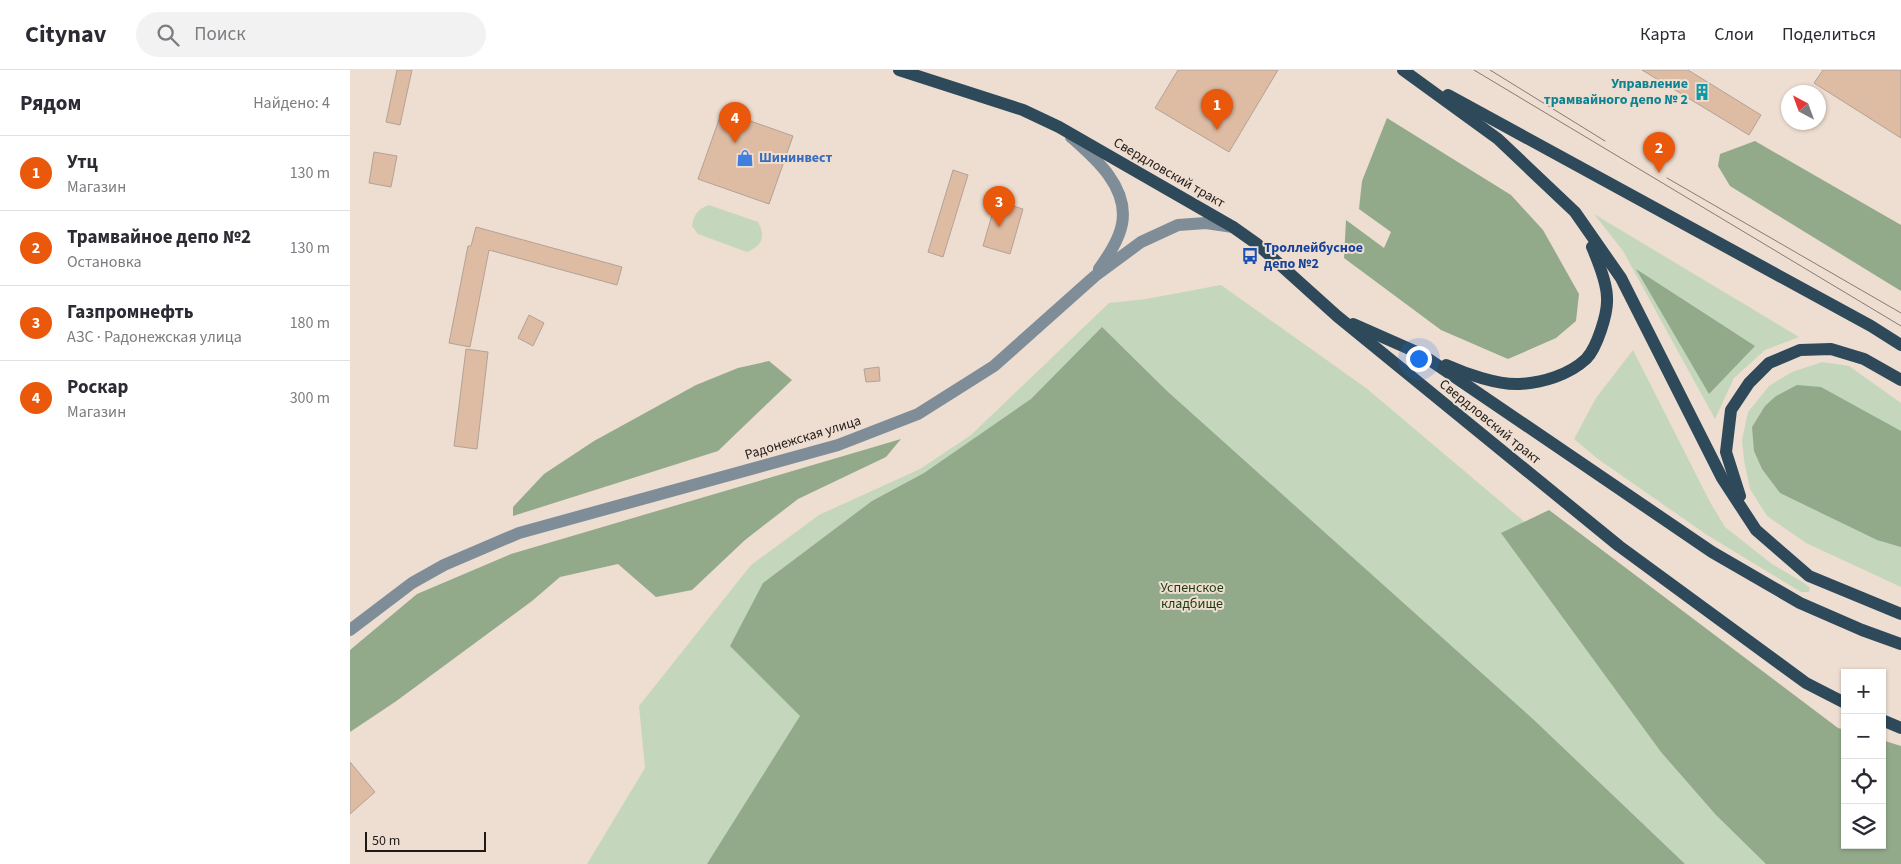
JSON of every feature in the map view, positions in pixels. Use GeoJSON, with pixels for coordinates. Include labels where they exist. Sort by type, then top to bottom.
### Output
{"type":"FeatureCollection","features":[{"type":"Feature","properties":{"kind":"main road","name":"Свердловский тракт"},"geometry":{"type":"LineString","coordinates":[[899,70],[1023,110],[1059,127],[1233,227],[1256,244],[1337,316],[1618,546],[1806,683],[1841,701]]}},
{"type":"Feature","properties":{"kind":"main road"},"geometry":{"type":"LineString","coordinates":[[1403,70],[1498,139],[1575,212],[1621,278],[1722,478],[1756,530],[1810,576],[1901,614]]}},
{"type":"Feature","properties":{"kind":"main road"},"geometry":{"type":"LineString","coordinates":[[1403,70],[1870,326],[1901,345]]}},
{"type":"Feature","properties":{"kind":"main road","name":"Свердловский тракт"},"geometry":{"type":"LineString","coordinates":[[1421,354],[1472,376],[1518,384],[1545,381],[1569,370],[1587,358],[1602,330],[1607,298],[1599,262],[1575,212]]}},
{"type":"Feature","properties":{"kind":"main road"},"geometry":{"type":"LineString","coordinates":[[1337,316],[1421,354],[1712,552],[1800,603],[1862,630],[1901,644]]}},
{"type":"Feature","properties":{"kind":"main road"},"geometry":{"type":"LineString","coordinates":[[1756,530],[1738,493],[1726,452],[1731,410],[1749,383],[1769,363],[1800,350],[1831,349],[1864,359],[1901,380]]}},
{"type":"Feature","properties":{"kind":"main road"},"geometry":{"type":"LineString","coordinates":[[1886,722],[1901,728]]}},
{"type":"Feature","properties":{"kind":"street"},"geometry":{"type":"LineString","coordinates":[[1059,127],[1102,165],[1122,200],[1122,224],[1112,249],[1095,276]]}},
{"type":"Feature","properties":{"kind":"street","name":"Радонежская улица"},"geometry":{"type":"LineString","coordinates":[[350,630],[412,583],[444,565],[519,533],[838,446],[918,414],[994,366],[1095,276],[1141,242],[1178,225],[1206,223],[1233,227]]}},
{"type":"Feature","properties":{"kind":"green space"},"geometry":{"type":"Polygon","coordinates":[[[1387,118],[1511,195],[1543,230],[1579,294],[1576,321],[1556,338],[1508,359],[1441,330],[1344,258],[1346,220],[1384,248],[1391,232],[1359,209],[1362,181],[1387,118]]]}},
{"type":"Feature","properties":{"kind":"green space"},"geometry":{"type":"Polygon","coordinates":[[[1755,141],[1901,225],[1901,291],[1730,186],[1718,166],[1720,154],[1755,141]]]}},
{"type":"Feature","properties":{"kind":"green space"},"geometry":{"type":"Polygon","coordinates":[[[709,205],[758,222],[762,232],[759,244],[747,252],[698,234],[692,226],[694,218],[699,210],[709,205]]]}},
{"type":"Feature","properties":{"kind":"green space"},"geometry":{"type":"Polygon","coordinates":[[[1594,214],[1799,337],[1765,350],[1734,378],[1715,419],[1623,251],[1594,214]]]}},
{"type":"Feature","properties":{"kind":"green space"},"geometry":{"type":"Polygon","coordinates":[[[1636,269],[1755,346],[1709,394],[1636,269]]]}},
{"type":"Feature","properties":{"kind":"green space","name":"Успенское кладбище"},"geometry":{"type":"Polygon","coordinates":[[[1221,285],[1366,388],[1648,626],[1841,841],[1841,849],[1886,849],[1901,864],[587,864],[645,768],[639,706],[751,565],[819,515],[920,469],[971,435],[1109,303],[1146,299],[1221,285]]]}},
{"type":"Feature","properties":{"kind":"green space","name":"Успенское кладбище"},"geometry":{"type":"Polygon","coordinates":[[[1102,327],[1167,391],[1534,720],[1685,864],[707,864],[800,716],[730,646],[763,583],[872,501],[924,473],[1031,399],[1102,327]]]}},
{"type":"Feature","properties":{"kind":"green space"},"geometry":{"type":"Polygon","coordinates":[[[1633,350],[1710,502],[1725,527],[1772,564],[1804,583],[1810,588],[1809,592],[1801,592],[1707,535],[1598,459],[1574,439],[1596,398],[1633,350]]]}},
{"type":"Feature","properties":{"kind":"green space"},"geometry":{"type":"Polygon","coordinates":[[[769,361],[792,380],[718,451],[513,516],[513,507],[544,474],[594,441],[696,385],[738,368],[769,361]]]}},
{"type":"Feature","properties":{"kind":"green space"},"geometry":{"type":"Polygon","coordinates":[[[1822,362],[1849,366],[1901,403],[1901,587],[1806,543],[1767,516],[1750,489],[1742,440],[1748,412],[1769,386],[1792,372],[1822,362]]]}},
{"type":"Feature","properties":{"kind":"green space"},"geometry":{"type":"Polygon","coordinates":[[[1797,385],[1821,387],[1901,431],[1901,547],[1877,540],[1780,493],[1762,469],[1754,451],[1752,427],[1765,406],[1776,396],[1797,385]]]}},
{"type":"Feature","properties":{"kind":"green space"},"geometry":{"type":"Polygon","coordinates":[[[901,439],[886,457],[798,499],[745,540],[692,590],[656,597],[618,564],[560,577],[532,601],[395,702],[350,732],[350,650],[417,594],[511,554],[901,439]]]}},
{"type":"Feature","properties":{"kind":"green space"},"geometry":{"type":"Polygon","coordinates":[[[1549,510],[1841,729],[1841,849],[1886,849],[1886,741],[1901,746],[1901,864],[1766,864],[1716,815],[1661,752],[1501,533],[1549,510]]]}},
{"type":"Feature","properties":{"kind":"building"},"geometry":{"type":"Polygon","coordinates":[[[397,70],[412,70],[400,125],[386,122],[397,70]]]}},
{"type":"Feature","properties":{"kind":"building"},"geometry":{"type":"Polygon","coordinates":[[[1178,70],[1278,70],[1229,152],[1155,108],[1178,70]]]}},
{"type":"Feature","properties":{"kind":"building","name":"Управление трамвайного депо № 2"},"geometry":{"type":"Polygon","coordinates":[[[1642,70],[1688,70],[1761,115],[1749,135],[1642,70]]]}},
{"type":"Feature","properties":{"kind":"building"},"geometry":{"type":"Polygon","coordinates":[[[1823,70],[1901,70],[1901,138],[1826,91],[1826,85],[1814,83],[1823,70]]]}},
{"type":"Feature","properties":{"kind":"building","name":"Шининвест"},"geometry":{"type":"Polygon","coordinates":[[[722,111],[793,136],[769,204],[698,179],[722,111]]]}},
{"type":"Feature","properties":{"kind":"building"},"geometry":{"type":"Polygon","coordinates":[[[374,152],[397,156],[391,187],[369,183],[374,152]]]}},
{"type":"Feature","properties":{"kind":"building"},"geometry":{"type":"Polygon","coordinates":[[[953,170],[968,175],[943,257],[928,252],[953,170]]]}},
{"type":"Feature","properties":{"kind":"building"},"geometry":{"type":"Polygon","coordinates":[[[996,201],[1023,209],[1010,254],[983,246],[996,201]]]}},
{"type":"Feature","properties":{"kind":"building"},"geometry":{"type":"Polygon","coordinates":[[[476,227],[622,267],[617,285],[489,250],[470,347],[449,343],[468,246],[471,246],[476,227]]]}},
{"type":"Feature","properties":{"kind":"building"},"geometry":{"type":"Polygon","coordinates":[[[529,315],[544,323],[533,346],[518,338],[529,315]]]}},
{"type":"Feature","properties":{"kind":"building"},"geometry":{"type":"Polygon","coordinates":[[[466,349],[488,352],[477,449],[454,446],[466,349]]]}},
{"type":"Feature","properties":{"kind":"building"},"geometry":{"type":"Polygon","coordinates":[[[879,367],[880,381],[866,382],[864,369],[879,367]]]}},
{"type":"Feature","properties":{"kind":"building"},"geometry":{"type":"Polygon","coordinates":[[[350,762],[375,792],[350,814],[350,762]]]}},
{"type":"Feature","properties":{"kind":"tram line"},"geometry":{"type":"LineString","coordinates":[[1474,70],[1901,326]]}},
{"type":"Feature","properties":{"kind":"tram line"},"geometry":{"type":"LineString","coordinates":[[1490,70],[1605,141]]}},
{"type":"Feature","properties":{"kind":"tram line"},"geometry":{"type":"LineString","coordinates":[[1667,178],[1901,313]]}},
{"type":"Feature","properties":{"kind":"place","name":"Управление трамвайного депо № 2"},"geometry":{"type":"Point","coordinates":[1702,92]}},
{"type":"Feature","properties":{"kind":"place","name":"Утц"},"geometry":{"type":"Point","coordinates":[1217,130]}},
{"type":"Feature","properties":{"kind":"place","name":"Роскар"},"geometry":{"type":"Point","coordinates":[735,143]}},
{"type":"Feature","properties":{"kind":"place","name":"Шининвест"},"geometry":{"type":"Point","coordinates":[745,158]}},
{"type":"Feature","properties":{"kind":"place","name":"Трамвайное депо №2"},"geometry":{"type":"Point","coordinates":[1659,173]}},
{"type":"Feature","properties":{"kind":"place","name":"Газпромнефть"},"geometry":{"type":"Point","coordinates":[999,227]}},
{"type":"Feature","properties":{"kind":"place","name":"Троллейбусное депо №2"},"geometry":{"type":"Point","coordinates":[1250,256]}}]}
